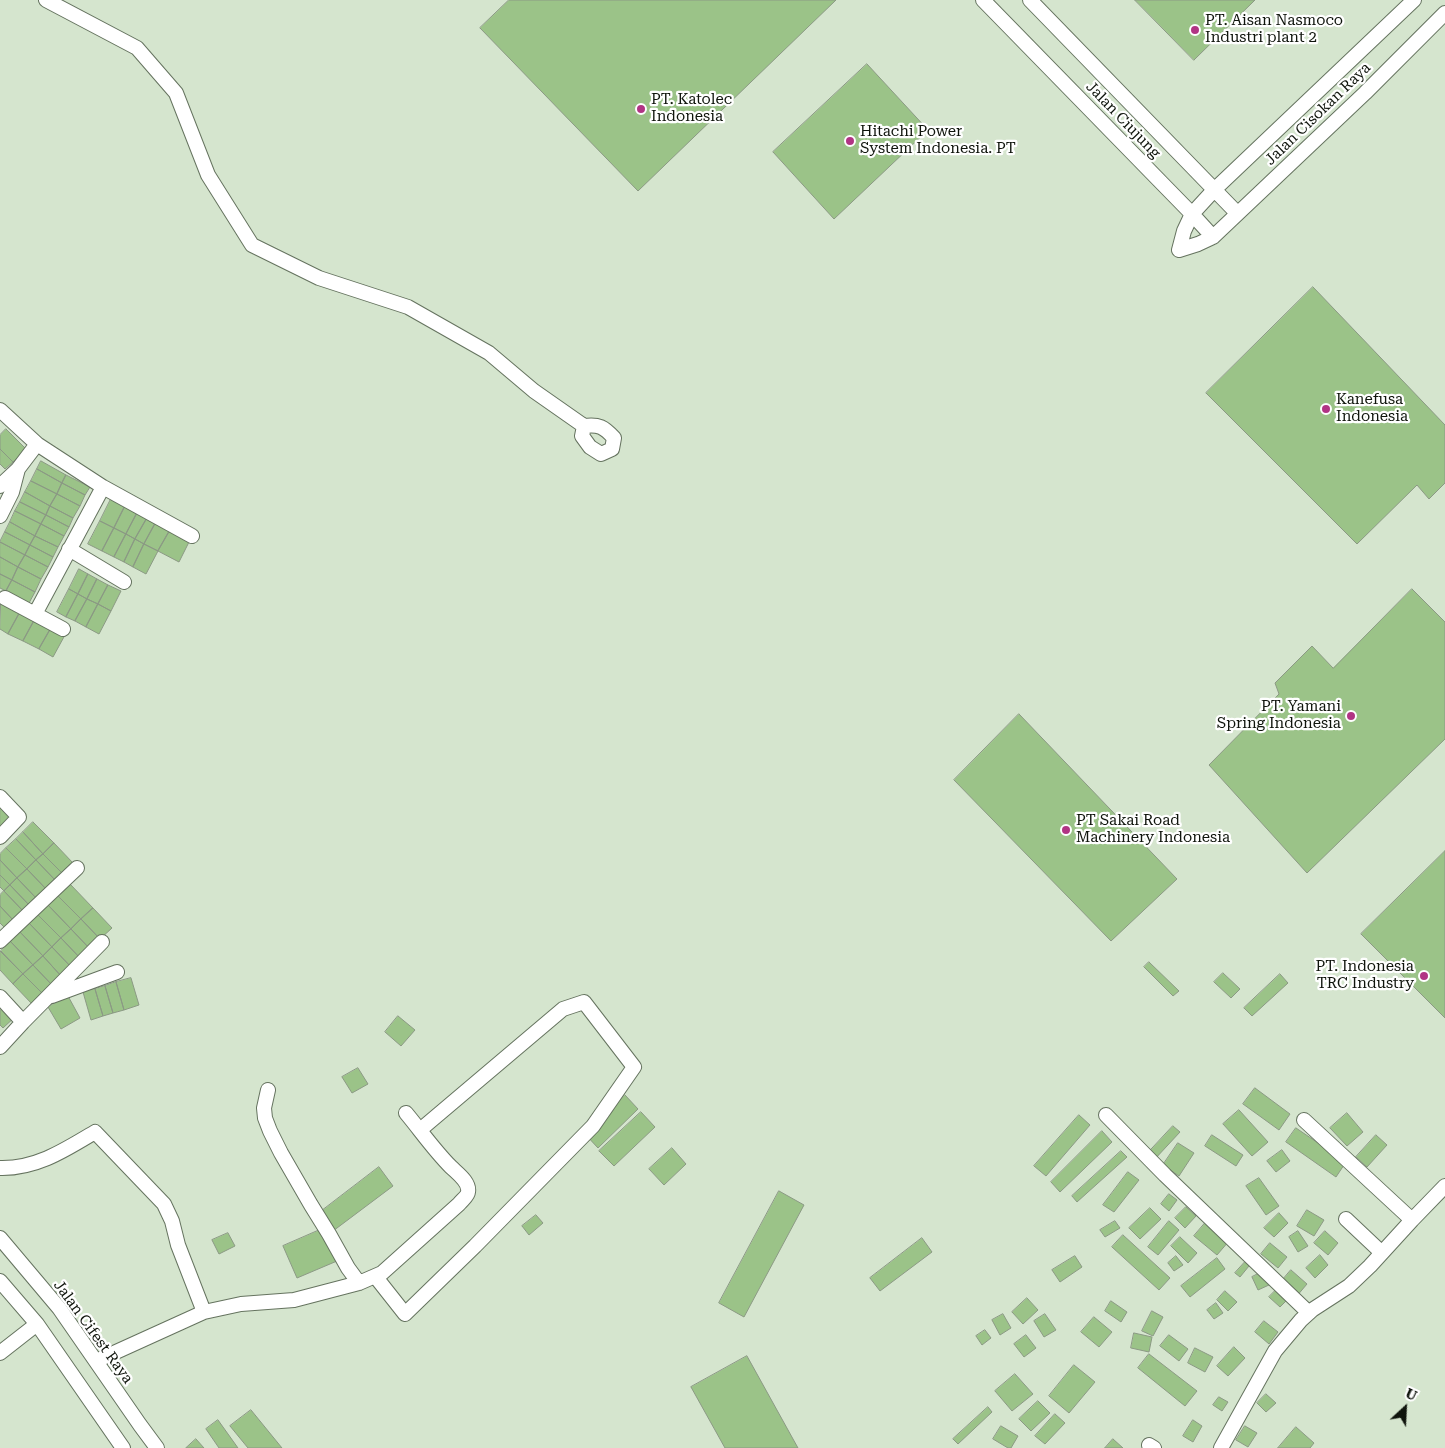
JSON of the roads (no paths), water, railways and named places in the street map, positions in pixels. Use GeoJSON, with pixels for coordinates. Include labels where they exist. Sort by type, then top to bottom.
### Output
{"type":"FeatureCollection","features":[{"type":"Feature","properties":{"kind":"street"},"geometry":{"type":"LineString","coordinates":[[46,0],[137,48],[176,93],[208,174],[252,245],[319,278],[408,307],[489,353],[534,391],[584,426]]}},
{"type":"Feature","properties":{"kind":"street","name":"Jalan Ciujung"},"geometry":{"type":"LineString","coordinates":[[983,0],[1213,237]]}},
{"type":"Feature","properties":{"kind":"street"},"geometry":{"type":"LineString","coordinates":[[1030,0],[1237,213]]}},
{"type":"Feature","properties":{"kind":"street","name":"Jalan Cisokan Raya"},"geometry":{"type":"LineString","coordinates":[[1414,0],[1214,190],[1192,214],[1184,231],[1179,250],[1213,237],[1358,100],[1445,13]]}},
{"type":"Feature","properties":{"kind":"street"},"geometry":{"type":"LineString","coordinates":[[0,410],[37,444],[103,487],[192,536]]}},
{"type":"Feature","properties":{"kind":"street"},"geometry":{"type":"LineString","coordinates":[[0,486],[18,469],[37,444]]}},
{"type":"Feature","properties":{"kind":"street"},"geometry":{"type":"LineString","coordinates":[[0,516],[12,492],[18,469]]}},
{"type":"Feature","properties":{"kind":"street"},"geometry":{"type":"LineString","coordinates":[[35,614],[103,487]]}},
{"type":"Feature","properties":{"kind":"street"},"geometry":{"type":"LineString","coordinates":[[69,549],[124,582]]}},
{"type":"Feature","properties":{"kind":"street"},"geometry":{"type":"LineString","coordinates":[[6,598],[63,629]]}},
{"type":"Feature","properties":{"kind":"street"},"geometry":{"type":"LineString","coordinates":[[0,797],[19,818],[0,837]]}},
{"type":"Feature","properties":{"kind":"street"},"geometry":{"type":"LineString","coordinates":[[0,940],[77,868]]}},
{"type":"Feature","properties":{"kind":"street"},"geometry":{"type":"LineString","coordinates":[[0,1047],[102,942]]}},
{"type":"Feature","properties":{"kind":"street"},"geometry":{"type":"LineString","coordinates":[[48,998],[117,972]]}},
{"type":"Feature","properties":{"kind":"street"},"geometry":{"type":"LineString","coordinates":[[0,997],[23,1022]]}},
{"type":"Feature","properties":{"kind":"street"},"geometry":{"type":"LineString","coordinates":[[375,1276],[405,1314],[476,1246],[593,1126],[634,1066],[584,1002],[563,1009],[420,1130]]}},
{"type":"Feature","properties":{"kind":"street"},"geometry":{"type":"LineString","coordinates":[[268,1090],[264,1108],[265,1118],[270,1131],[311,1205],[330,1234],[348,1268],[359,1283]]}},
{"type":"Feature","properties":{"kind":"street"},"geometry":{"type":"LineString","coordinates":[[96,1361],[204,1312],[241,1304],[294,1300],[359,1283],[382,1272],[459,1204],[468,1192],[468,1186],[464,1180],[438,1154],[406,1113]]}},
{"type":"Feature","properties":{"kind":"street"},"geometry":{"type":"LineString","coordinates":[[1106,1115],[1165,1176],[1309,1313]]}},
{"type":"Feature","properties":{"kind":"street"},"geometry":{"type":"LineString","coordinates":[[1304,1120],[1412,1220]]}},
{"type":"Feature","properties":{"kind":"street"},"geometry":{"type":"LineString","coordinates":[[0,1168],[27,1166],[52,1156],[95,1132],[164,1204],[172,1221],[178,1245],[204,1312]]}},
{"type":"Feature","properties":{"kind":"street"},"geometry":{"type":"LineString","coordinates":[[1221,1448],[1275,1351],[1301,1320],[1349,1286],[1445,1186]]}},
{"type":"Feature","properties":{"kind":"street"},"geometry":{"type":"LineString","coordinates":[[1346,1219],[1382,1252]]}},
{"type":"Feature","properties":{"kind":"street","name":"Jalan Cifest Raya"},"geometry":{"type":"LineString","coordinates":[[0,1238],[59,1308],[157,1448]]}},
{"type":"Feature","properties":{"kind":"street"},"geometry":{"type":"LineString","coordinates":[[0,1281],[37,1324],[123,1448]]}},
{"type":"Feature","properties":{"kind":"street"},"geometry":{"type":"LineString","coordinates":[[0,1353],[37,1324]]}},
{"type":"Feature","properties":{"kind":"place","name":"PT. Aisan Nasmoco Industri plant 2"},"geometry":{"type":"Point","coordinates":[1195,30]}},
{"type":"Feature","properties":{"kind":"place","name":"PT. Katolec Indonesia"},"geometry":{"type":"Point","coordinates":[641,109]}},
{"type":"Feature","properties":{"kind":"place","name":"Hitachi Power System Indonesia. PT"},"geometry":{"type":"Point","coordinates":[850,141]}},
{"type":"Feature","properties":{"kind":"place","name":"Kanefusa Indonesia"},"geometry":{"type":"Point","coordinates":[1326,409]}},
{"type":"Feature","properties":{"kind":"place","name":"PT. Yamani Spring Indonesia"},"geometry":{"type":"Point","coordinates":[1351,716]}},
{"type":"Feature","properties":{"kind":"place","name":"PT Sakai Road Machinery Indonesia"},"geometry":{"type":"Point","coordinates":[1066,830]}},
{"type":"Feature","properties":{"kind":"place","name":"PT. Indonesia TRC Industry"},"geometry":{"type":"Point","coordinates":[1424,976]}}]}
